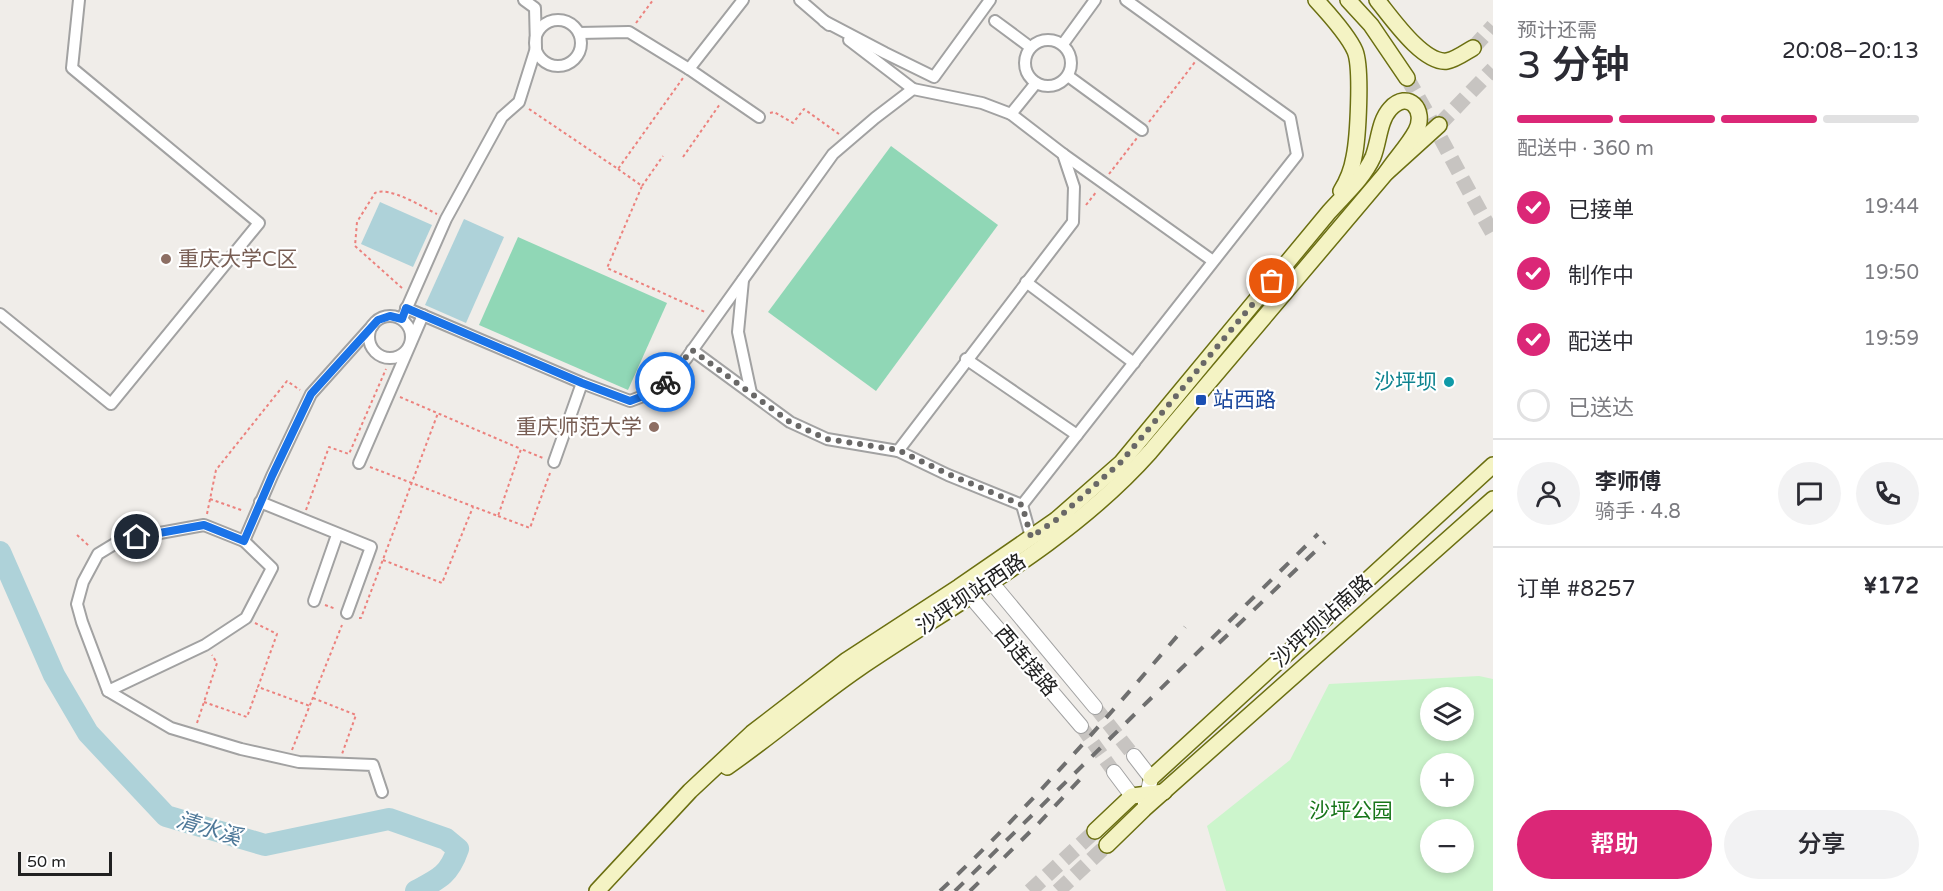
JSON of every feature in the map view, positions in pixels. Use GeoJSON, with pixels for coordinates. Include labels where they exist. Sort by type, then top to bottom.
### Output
{"type":"FeatureCollection","features":[{"type":"Feature","properties":{"kind":"main road"},"geometry":{"type":"LineString","coordinates":[[1316,0],[1330,15],[1355,52],[1358,77],[1357,143],[1346,182],[1329,212]]}},
{"type":"Feature","properties":{"kind":"main road"},"geometry":{"type":"LineString","coordinates":[[1348,0],[1371,25],[1407,78]]}},
{"type":"Feature","properties":{"kind":"main road"},"geometry":{"type":"LineString","coordinates":[[1377,0],[1414,46],[1434,59],[1447,61],[1473,48]]}},
{"type":"Feature","properties":{"kind":"main road"},"geometry":{"type":"LineString","coordinates":[[1329,212],[1368,167],[1377,147],[1387,112],[1397,103],[1412,102],[1418,109],[1419,115],[1416,130],[1386,173]]}},
{"type":"Feature","properties":{"kind":"main road","name":"沙坪坝站西路"},"geometry":{"type":"LineString","coordinates":[[690,791],[759,745],[857,670],[992,583],[1108,494],[1131,473],[1386,173],[1439,125]]}},
{"type":"Feature","properties":{"kind":"main road","name":"沙坪坝站西路"},"geometry":{"type":"LineString","coordinates":[[597,891],[690,791],[752,733],[847,660],[1056,520],[1121,462],[1329,212]]}},
{"type":"Feature","properties":{"kind":"main road","name":"沙坪坝站南路"},"geometry":{"type":"LineString","coordinates":[[1151,778],[1493,465]]}},
{"type":"Feature","properties":{"kind":"main road","name":"沙坪坝站南路"},"geometry":{"type":"LineString","coordinates":[[1095,831],[1141,800],[1164,792],[1493,499]]}},
{"type":"Feature","properties":{"kind":"main road","name":"沙坪坝站南路"},"geometry":{"type":"LineString","coordinates":[[1107,845],[1141,800]]}},
{"type":"Feature","properties":{"kind":"street"},"geometry":{"type":"LineString","coordinates":[[0,314],[111,404],[259,223],[72,68],[79,0]]}},
{"type":"Feature","properties":{"kind":"street"},"geometry":{"type":"LineString","coordinates":[[373,325],[369,337],[370,344],[378,354],[390,358],[403,354],[411,343],[411,330],[404,314],[411,296],[447,219],[502,117],[519,102],[536,48],[540,28],[553,20],[568,22],[579,33],[581,40],[577,55],[565,64],[558,65],[543,60],[536,48],[535,8],[524,0]]}},
{"type":"Feature","properties":{"kind":"street"},"geometry":{"type":"LineString","coordinates":[[689,69],[743,0]]}},
{"type":"Feature","properties":{"kind":"street"},"geometry":{"type":"LineString","coordinates":[[800,0],[914,89],[982,103],[1011,114],[1213,261]]}},
{"type":"Feature","properties":{"kind":"street"},"geometry":{"type":"LineString","coordinates":[[824,21],[934,77],[990,0]]}},
{"type":"Feature","properties":{"kind":"street"},"geometry":{"type":"LineString","coordinates":[[1063,44],[1095,0]]}},
{"type":"Feature","properties":{"kind":"street"},"geometry":{"type":"LineString","coordinates":[[1022,505],[1298,154],[1290,118],[1126,0]]}},
{"type":"Feature","properties":{"kind":"street"},"geometry":{"type":"LineString","coordinates":[[995,21],[1030,47]]}},
{"type":"Feature","properties":{"kind":"street"},"geometry":{"type":"LineString","coordinates":[[579,33],[629,32],[689,69],[759,117]]}},
{"type":"Feature","properties":{"kind":"street"},"geometry":{"type":"LineString","coordinates":[[1046,39],[1063,44],[1070,53],[1072,65],[1068,76],[1059,84],[1047,86],[1036,83],[1027,73],[1025,60],[1030,47],[1046,39]]}},
{"type":"Feature","properties":{"kind":"street"},"geometry":{"type":"LineString","coordinates":[[1068,76],[1142,130]]}},
{"type":"Feature","properties":{"kind":"street"},"geometry":{"type":"LineString","coordinates":[[1011,114],[1036,83]]}},
{"type":"Feature","properties":{"kind":"street"},"geometry":{"type":"LineString","coordinates":[[244,541],[310,396],[373,325],[384,317],[404,314],[423,315],[630,401],[659,390],[692,350],[833,154],[914,89]]}},
{"type":"Feature","properties":{"kind":"street"},"geometry":{"type":"LineString","coordinates":[[898,450],[1073,222],[1074,187],[1063,154]]}},
{"type":"Feature","properties":{"kind":"street"},"geometry":{"type":"LineString","coordinates":[[743,280],[738,332],[751,393]]}},
{"type":"Feature","properties":{"kind":"street"},"geometry":{"type":"LineString","coordinates":[[1026,282],[1134,363]]}},
{"type":"Feature","properties":{"kind":"street"},"geometry":{"type":"LineString","coordinates":[[359,463],[423,315]]}},
{"type":"Feature","properties":{"kind":"street"},"geometry":{"type":"LineString","coordinates":[[692,350],[790,422],[827,439],[898,450],[1022,505]]}},
{"type":"Feature","properties":{"kind":"street"},"geometry":{"type":"LineString","coordinates":[[966,359],[1077,435]]}},
{"type":"Feature","properties":{"kind":"street"},"geometry":{"type":"LineString","coordinates":[[554,462],[582,383]]}},
{"type":"Feature","properties":{"kind":"street"},"geometry":{"type":"LineString","coordinates":[[260,502],[371,547],[347,614]]}},
{"type":"Feature","properties":{"kind":"street"},"geometry":{"type":"LineString","coordinates":[[1022,505],[1031,537]]}},
{"type":"Feature","properties":{"kind":"street"},"geometry":{"type":"LineString","coordinates":[[108,691],[205,645],[246,618],[272,568],[244,541],[204,525],[121,540],[98,554],[83,582],[77,604],[108,691],[171,728],[241,749],[299,762],[373,765],[382,792]]}},
{"type":"Feature","properties":{"kind":"street"},"geometry":{"type":"LineString","coordinates":[[314,601],[337,535]]}},
{"type":"Feature","properties":{"kind":"street","name":"西连接路"},"geometry":{"type":"LineString","coordinates":[[992,583],[1095,707]]}},
{"type":"Feature","properties":{"kind":"street","name":"西连接路"},"geometry":{"type":"LineString","coordinates":[[970,596],[1081,726]]}},
{"type":"Feature","properties":{"kind":"street"},"geometry":{"type":"LineString","coordinates":[[1113,772],[1141,800],[1151,778],[1134,756]]}},
{"type":"Feature","properties":{"kind":"path"},"geometry":{"type":"LineString","coordinates":[[629,32],[653,0]]}},
{"type":"Feature","properties":{"kind":"path"},"geometry":{"type":"LineString","coordinates":[[618,169],[689,69]]}},
{"type":"Feature","properties":{"kind":"path"},"geometry":{"type":"LineString","coordinates":[[683,157],[727,95]]}},
{"type":"Feature","properties":{"kind":"path"},"geometry":{"type":"LineString","coordinates":[[519,102],[642,186]]}},
{"type":"Feature","properties":{"kind":"path"},"geometry":{"type":"LineString","coordinates":[[759,117],[774,112],[793,123],[804,109],[848,141]]}},
{"type":"Feature","properties":{"kind":"path"},"geometry":{"type":"LineString","coordinates":[[663,156],[642,186],[608,268],[716,317]]}},
{"type":"Feature","properties":{"kind":"path"},"geometry":{"type":"LineString","coordinates":[[411,296],[355,246],[357,222],[375,193],[379,191],[389,191],[447,219]]}},
{"type":"Feature","properties":{"kind":"path"},"geometry":{"type":"LineString","coordinates":[[302,520],[330,447],[349,454],[390,358]]}},
{"type":"Feature","properties":{"kind":"path"},"geometry":{"type":"LineString","coordinates":[[204,525],[216,470],[287,381],[310,396]]}},
{"type":"Feature","properties":{"kind":"path"},"geometry":{"type":"LineString","coordinates":[[359,463],[530,528],[554,462],[389,392]]}},
{"type":"Feature","properties":{"kind":"path"},"geometry":{"type":"LineString","coordinates":[[438,413],[383,560],[442,583],[473,507]]}},
{"type":"Feature","properties":{"kind":"path"},"geometry":{"type":"LineString","coordinates":[[498,516],[521,449]]}},
{"type":"Feature","properties":{"kind":"path"},"geometry":{"type":"LineString","coordinates":[[210,499],[255,515]]}},
{"type":"Feature","properties":{"kind":"path"},"geometry":{"type":"LineString","coordinates":[[77,535],[98,554]]}},
{"type":"Feature","properties":{"kind":"path"},"geometry":{"type":"LineString","coordinates":[[288,759],[347,614]]}},
{"type":"Feature","properties":{"kind":"path"},"geometry":{"type":"LineString","coordinates":[[204,702],[247,717],[277,634],[246,618]]}},
{"type":"Feature","properties":{"kind":"path"},"geometry":{"type":"LineString","coordinates":[[197,723],[217,663],[205,645]]}},
{"type":"Feature","properties":{"kind":"path"},"geometry":{"type":"LineString","coordinates":[[258,687],[310,706]]}},
{"type":"Feature","properties":{"kind":"path"},"geometry":{"type":"LineString","coordinates":[[313,698],[356,715],[339,763]]}},
{"type":"Feature","properties":{"kind":"green space"},"geometry":{"type":"Polygon","coordinates":[[[891,146],[998,225],[876,391],[768,312],[891,146]]]}},
{"type":"Feature","properties":{"kind":"green space"},"geometry":{"type":"Polygon","coordinates":[[[518,237],[667,303],[628,390],[479,325],[518,237]]]}},
{"type":"Feature","properties":{"kind":"green space","name":"沙坪公园"},"geometry":{"type":"Polygon","coordinates":[[[1479,676],[1493,679],[1493,891],[1226,891],[1207,826],[1290,760],[1329,684],[1479,676]]]}},
{"type":"Feature","properties":{"kind":"water"},"geometry":{"type":"Polygon","coordinates":[[[380,202],[432,225],[413,267],[361,244],[380,202]]]}},
{"type":"Feature","properties":{"kind":"water"},"geometry":{"type":"Polygon","coordinates":[[[464,219],[504,237],[466,323],[425,305],[464,219]]]}},
{"type":"Feature","properties":{"kind":"waterway","name":"清水溪"},"geometry":{"type":"LineString","coordinates":[[0,552],[54,675],[88,733],[166,816],[265,845],[389,819],[446,839],[458,849],[447,871],[416,891]]}},
{"type":"Feature","properties":{"kind":"tunnel"},"geometry":{"type":"LineString","coordinates":[[1473,48],[1493,26]]}},
{"type":"Feature","properties":{"kind":"tunnel"},"geometry":{"type":"LineString","coordinates":[[1439,125],[1493,69]]}},
{"type":"Feature","properties":{"kind":"tunnel"},"geometry":{"type":"LineString","coordinates":[[1407,78],[1493,234]]}},
{"type":"Feature","properties":{"kind":"tunnel"},"geometry":{"type":"LineString","coordinates":[[1095,707],[1134,756]]}},
{"type":"Feature","properties":{"kind":"tunnel"},"geometry":{"type":"LineString","coordinates":[[1081,726],[1114,772]]}},
{"type":"Feature","properties":{"kind":"tunnel"},"geometry":{"type":"LineString","coordinates":[[1030,891],[1095,831]]}},
{"type":"Feature","properties":{"kind":"tunnel"},"geometry":{"type":"LineString","coordinates":[[1058,891],[1107,845]]}},
{"type":"Feature","properties":{"kind":"railway"},"geometry":{"type":"LineString","coordinates":[[955,891],[1318,534]]}},
{"type":"Feature","properties":{"kind":"railway"},"geometry":{"type":"LineString","coordinates":[[1219,643],[1325,542]]}},
{"type":"Feature","properties":{"kind":"railway"},"geometry":{"type":"LineString","coordinates":[[940,891],[1035,796],[1185,627]]}},
{"type":"Feature","properties":{"kind":"railway"},"geometry":{"type":"LineString","coordinates":[[970,891],[1086,773]]}},
{"type":"Feature","properties":{"kind":"way so far"},"geometry":{"type":"LineString","coordinates":[[665,382],[692,350],[790,422],[827,439],[898,450],[1022,505],[1031,537],[1056,520],[1121,462],[1272,281]]}},
{"type":"Feature","properties":{"kind":"place","name":"重庆大学C区"},"geometry":{"type":"Point","coordinates":[166,259]}},
{"type":"Feature","properties":{"kind":"place","name":"沙坪坝"},"geometry":{"type":"Point","coordinates":[1449,382]}},
{"type":"Feature","properties":{"kind":"place","name":"站西路"},"geometry":{"type":"Point","coordinates":[1201,400]}},
{"type":"Feature","properties":{"kind":"place","name":"重庆师范大学"},"geometry":{"type":"Point","coordinates":[654,427]}},
{"type":"Feature","properties":{"kind":"route"},"geometry":{"type":"LineString","coordinates":[[137,537],[204,525],[244,541],[311,394],[378,320],[390,316],[402,319],[406,308],[630,401],[659,390],[665,382]]}}]}
